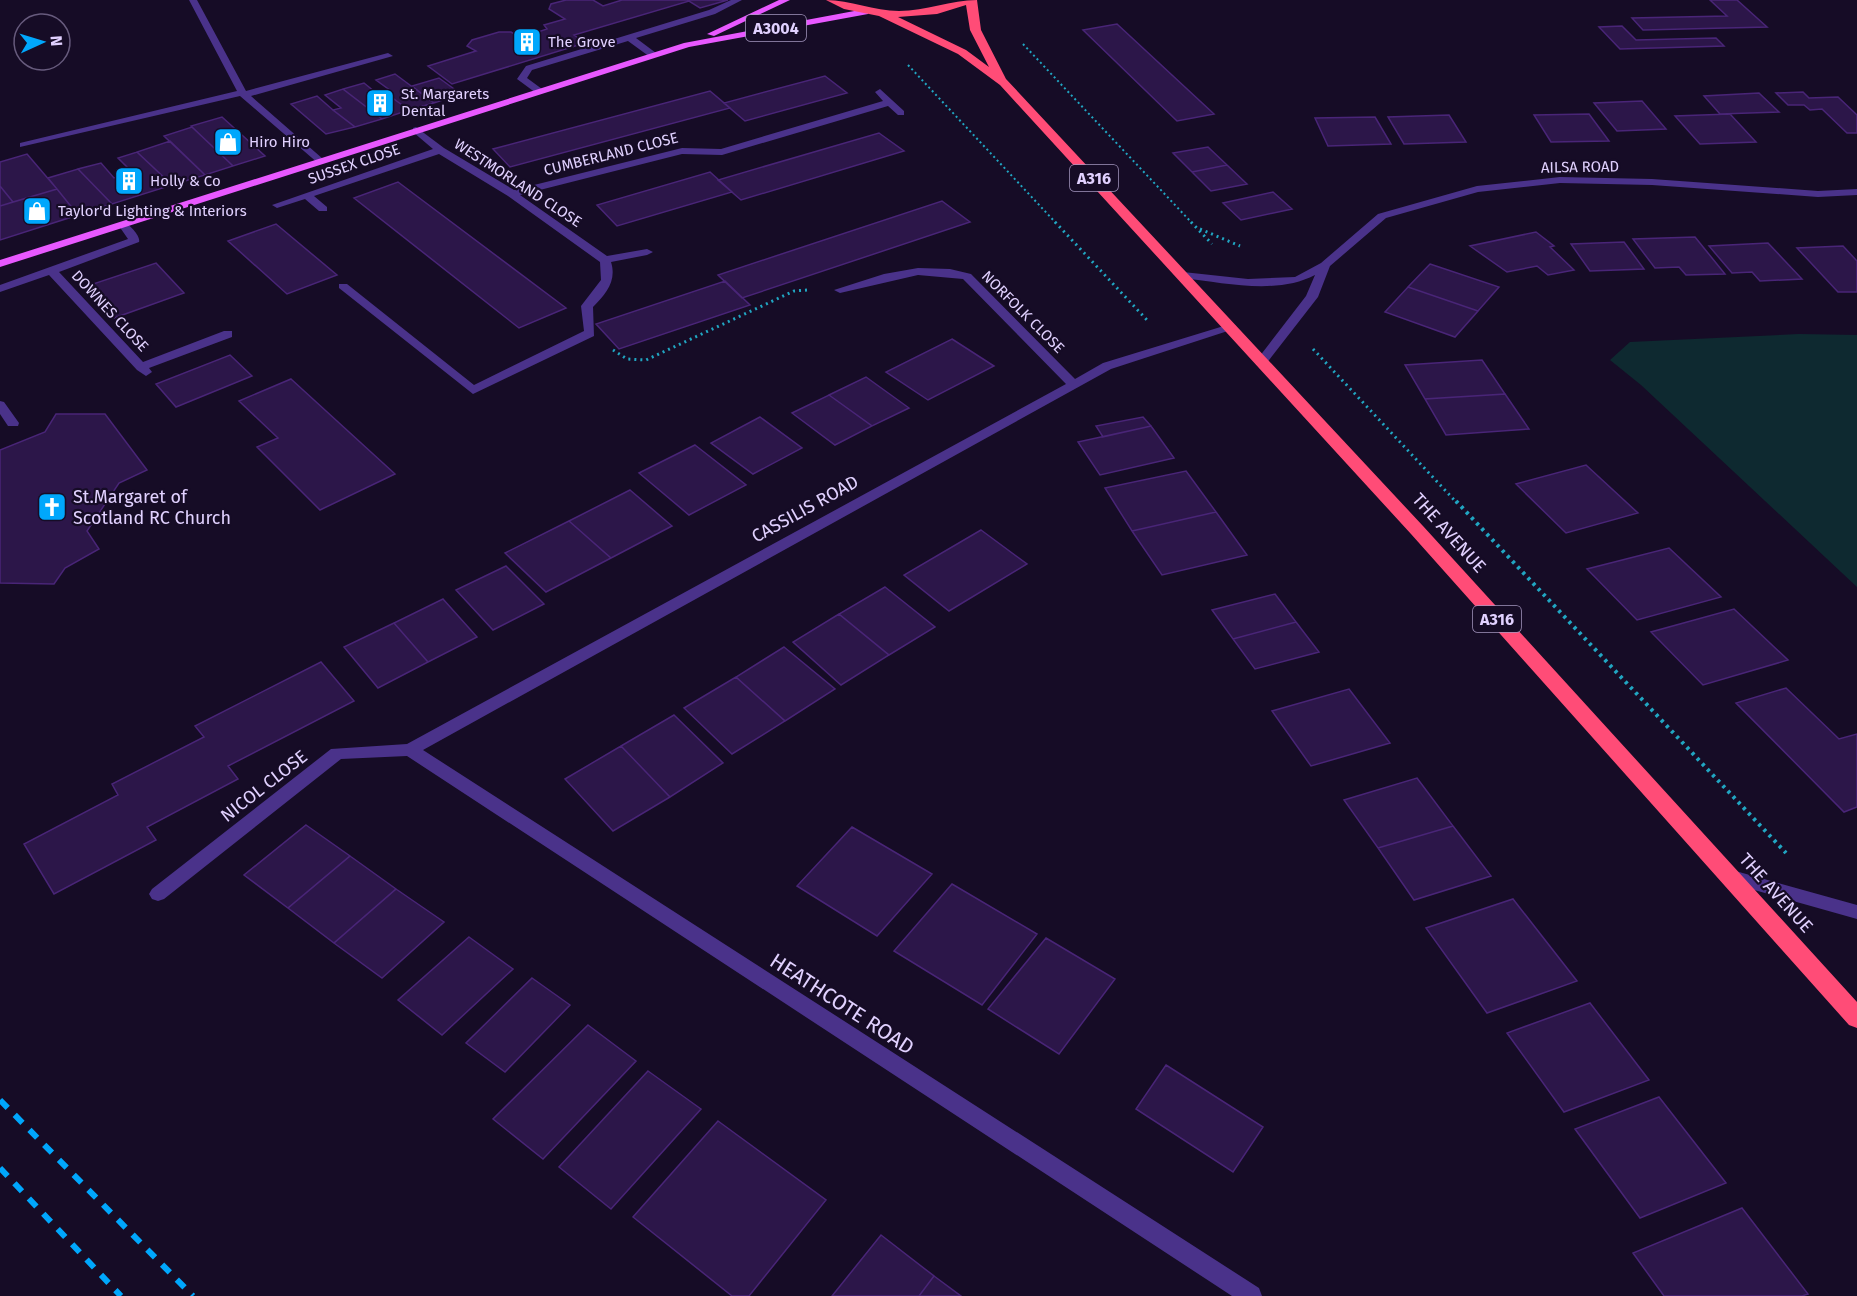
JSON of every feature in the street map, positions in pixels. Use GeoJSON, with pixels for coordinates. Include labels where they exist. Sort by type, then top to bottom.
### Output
{"type":"FeatureCollection","features":[{"type":"Feature","properties":{"kind":"highway"},"geometry":{"type":"LineString","coordinates":[[831,0],[865,12],[883,14],[923,12],[971,0]]}},
{"type":"Feature","properties":{"kind":"highway","name":"THE AVENUE"},"geometry":{"type":"LineString","coordinates":[[971,0],[970,12],[975,28],[1004,83]]}},
{"type":"Feature","properties":{"kind":"highway","name":"THE AVENUE"},"geometry":{"type":"LineString","coordinates":[[883,14],[962,52],[1004,83],[1262,361],[1732,877],[1857,1018]]}},
{"type":"Feature","properties":{"kind":"main road","name":"A3004"},"geometry":{"type":"LineString","coordinates":[[687,45],[786,0]]}},
{"type":"Feature","properties":{"kind":"main road","name":"A3004"},"geometry":{"type":"LineString","coordinates":[[0,264],[687,45],[865,12]]}},
{"type":"Feature","properties":{"kind":"street"},"geometry":{"type":"LineString","coordinates":[[193,0],[243,94],[319,161]]}},
{"type":"Feature","properties":{"kind":"street"},"geometry":{"type":"LineString","coordinates":[[539,92],[522,79],[528,68],[712,12],[738,0]]}},
{"type":"Feature","properties":{"kind":"street"},"geometry":{"type":"LineString","coordinates":[[630,38],[653,55]]}},
{"type":"Feature","properties":{"kind":"street"},"geometry":{"type":"LineString","coordinates":[[24,145],[243,94],[388,56]]}},
{"type":"Feature","properties":{"kind":"street"},"geometry":{"type":"LineString","coordinates":[[880,92],[901,112]]}},
{"type":"Feature","properties":{"kind":"street","name":"CUMBERLAND CLOSE"},"geometry":{"type":"LineString","coordinates":[[512,194],[682,151],[722,152],[890,102]]}},
{"type":"Feature","properties":{"kind":"street","name":"WESTMORLAND CLOSE"},"geometry":{"type":"LineString","coordinates":[[416,130],[440,150],[512,194],[605,260]]}},
{"type":"Feature","properties":{"kind":"street","name":"SUSSEX CLOSE"},"geometry":{"type":"LineString","coordinates":[[277,205],[440,150]]}},
{"type":"Feature","properties":{"kind":"street","name":"AILSA ROAD"},"geometry":{"type":"LineString","coordinates":[[1183,275],[1248,282],[1297,280],[1325,265],[1382,216],[1477,189],[1560,180],[1652,183],[1818,194],[1857,192]]}},
{"type":"Feature","properties":{"kind":"street"},"geometry":{"type":"LineString","coordinates":[[307,195],[323,209]]}},
{"type":"Feature","properties":{"kind":"street"},"geometry":{"type":"LineString","coordinates":[[0,289],[135,240],[124,226]]}},
{"type":"Feature","properties":{"kind":"street"},"geometry":{"type":"LineString","coordinates":[[342,286],[473,390],[590,333],[587,306],[606,286],[610,270],[605,260],[647,252]]}},
{"type":"Feature","properties":{"kind":"street","name":"AILSA ROAD"},"geometry":{"type":"LineString","coordinates":[[1262,361],[1312,297],[1325,265]]}},
{"type":"Feature","properties":{"kind":"street","name":"NORFOLK CLOSE"},"geometry":{"type":"LineString","coordinates":[[840,290],[920,270],[943,269],[967,276],[1073,384]]}},
{"type":"Feature","properties":{"kind":"street","name":"DOWNES CLOSE"},"geometry":{"type":"LineString","coordinates":[[52,271],[143,370],[228,334]]}},
{"type":"Feature","properties":{"kind":"street","name":"CASSILIS ROAD"},"geometry":{"type":"LineString","coordinates":[[410,750],[1107,366],[1231,328]]}},
{"type":"Feature","properties":{"kind":"street"},"geometry":{"type":"LineString","coordinates":[[0,405],[13,423]]}},
{"type":"Feature","properties":{"kind":"street","name":"NICOL CLOSE"},"geometry":{"type":"LineString","coordinates":[[158,894],[337,753],[410,750]]}},
{"type":"Feature","properties":{"kind":"street","name":"HEATHCOTE ROAD"},"geometry":{"type":"LineString","coordinates":[[410,750],[1251,1296]]}},
{"type":"Feature","properties":{"kind":"street"},"geometry":{"type":"LineString","coordinates":[[1732,877],[1857,912]]}},
{"type":"Feature","properties":{"kind":"path"},"geometry":{"type":"LineString","coordinates":[[1021,42],[1248,282]]}},
{"type":"Feature","properties":{"kind":"path"},"geometry":{"type":"LineString","coordinates":[[906,63],[1152,326]]}},
{"type":"Feature","properties":{"kind":"path"},"geometry":{"type":"LineString","coordinates":[[590,333],[627,359],[646,360],[794,291],[840,290]]}},
{"type":"Feature","properties":{"kind":"path"},"geometry":{"type":"LineString","coordinates":[[1290,325],[1786,854]]}},
{"type":"Feature","properties":{"kind":"shaded area"},"geometry":{"type":"Polygon","coordinates":[[[1799,334],[1857,335],[1857,587],[1641,385],[1610,360],[1630,342],[1799,334]]]}},
{"type":"Feature","properties":{"kind":"building","name":"The Grove"},"geometry":{"type":"Polygon","coordinates":[[[566,0],[593,0],[603,6],[622,0],[728,0],[700,8],[689,1],[574,35],[585,43],[452,84],[428,66],[476,51],[467,46],[472,40],[499,32],[511,32],[521,38],[547,29],[544,25],[565,19],[549,9],[551,4],[566,0]]]}},
{"type":"Feature","properties":{"kind":"building"},"geometry":{"type":"Polygon","coordinates":[[[1710,0],[1737,0],[1767,27],[1643,30],[1632,18],[1727,16],[1710,0]]]}},
{"type":"Feature","properties":{"kind":"building"},"geometry":{"type":"Polygon","coordinates":[[[1117,24],[1214,114],[1177,121],[1083,30],[1117,24]]]}},
{"type":"Feature","properties":{"kind":"building"},"geometry":{"type":"Polygon","coordinates":[[[1622,26],[1636,40],[1716,38],[1724,46],[1620,49],[1599,27],[1622,26]]]}},
{"type":"Feature","properties":{"kind":"building"},"geometry":{"type":"Polygon","coordinates":[[[395,74],[434,103],[409,110],[387,94],[391,91],[376,80],[395,74]]]}},
{"type":"Feature","properties":{"kind":"building"},"geometry":{"type":"Polygon","coordinates":[[[825,76],[847,93],[745,121],[724,103],[825,76]]]}},
{"type":"Feature","properties":{"kind":"building"},"geometry":{"type":"Polygon","coordinates":[[[439,78],[461,94],[434,103],[412,86],[439,78]]]}},
{"type":"Feature","properties":{"kind":"building","name":"St. Margarets Dental"},"geometry":{"type":"Polygon","coordinates":[[[364,83],[380,96],[387,94],[409,110],[382,119],[343,89],[364,83]]]}},
{"type":"Feature","properties":{"kind":"building"},"geometry":{"type":"Polygon","coordinates":[[[343,89],[382,119],[355,127],[333,110],[341,108],[325,95],[343,89]]]}},
{"type":"Feature","properties":{"kind":"building"},"geometry":{"type":"Polygon","coordinates":[[[710,91],[730,108],[510,167],[493,149],[710,91]]]}},
{"type":"Feature","properties":{"kind":"building"},"geometry":{"type":"Polygon","coordinates":[[[1803,92],[1809,98],[1838,97],[1857,115],[1857,133],[1847,133],[1822,109],[1810,110],[1804,105],[1788,105],[1776,93],[1803,92]]]}},
{"type":"Feature","properties":{"kind":"building"},"geometry":{"type":"Polygon","coordinates":[[[1759,93],[1779,112],[1720,114],[1704,96],[1759,93]]]}},
{"type":"Feature","properties":{"kind":"building"},"geometry":{"type":"Polygon","coordinates":[[[317,96],[355,127],[326,134],[291,104],[317,96]]]}},
{"type":"Feature","properties":{"kind":"building"},"geometry":{"type":"Polygon","coordinates":[[[1642,101],[1666,129],[1617,131],[1594,103],[1642,101]]]}},
{"type":"Feature","properties":{"kind":"building"},"geometry":{"type":"Polygon","coordinates":[[[1589,114],[1609,141],[1551,142],[1534,115],[1589,114]]]}},
{"type":"Feature","properties":{"kind":"building"},"geometry":{"type":"Polygon","coordinates":[[[1730,114],[1756,142],[1700,144],[1675,116],[1730,114]]]}},
{"type":"Feature","properties":{"kind":"building"},"geometry":{"type":"Polygon","coordinates":[[[1449,115],[1466,142],[1404,144],[1388,117],[1449,115]]]}},
{"type":"Feature","properties":{"kind":"building","name":"Hiro Hiro"},"geometry":{"type":"Polygon","coordinates":[[[222,117],[265,156],[233,166],[191,126],[222,117]]]}},
{"type":"Feature","properties":{"kind":"building"},"geometry":{"type":"Polygon","coordinates":[[[1375,117],[1391,144],[1328,146],[1315,118],[1375,117]]]}},
{"type":"Feature","properties":{"kind":"building"},"geometry":{"type":"Polygon","coordinates":[[[192,127],[233,166],[205,175],[164,136],[192,127]]]}},
{"type":"Feature","properties":{"kind":"building"},"geometry":{"type":"Polygon","coordinates":[[[879,133],[904,151],[741,200],[718,180],[879,133]]]}},
{"type":"Feature","properties":{"kind":"building"},"geometry":{"type":"Polygon","coordinates":[[[170,141],[205,175],[172,185],[137,152],[170,141]]]}},
{"type":"Feature","properties":{"kind":"building"},"geometry":{"type":"Polygon","coordinates":[[[1208,147],[1227,165],[1192,172],[1173,153],[1208,147]]]}},
{"type":"Feature","properties":{"kind":"building","name":"Holly & Co"},"geometry":{"type":"Polygon","coordinates":[[[137,152],[172,185],[112,204],[78,169],[101,163],[114,178],[132,172],[118,158],[137,152]]]}},
{"type":"Feature","properties":{"kind":"building"},"geometry":{"type":"Polygon","coordinates":[[[27,154],[57,189],[13,202],[0,186],[0,162],[27,154]]]}},
{"type":"Feature","properties":{"kind":"building"},"geometry":{"type":"Polygon","coordinates":[[[1227,165],[1247,184],[1211,191],[1192,172],[1227,165]]]}},
{"type":"Feature","properties":{"kind":"building"},"geometry":{"type":"Polygon","coordinates":[[[78,169],[112,204],[78,215],[48,178],[78,169]]]}},
{"type":"Feature","properties":{"kind":"building"},"geometry":{"type":"Polygon","coordinates":[[[710,172],[732,192],[617,226],[597,205],[710,172]]]}},
{"type":"Feature","properties":{"kind":"building"},"geometry":{"type":"Polygon","coordinates":[[[398,182],[566,308],[519,328],[354,198],[398,182]]]}},
{"type":"Feature","properties":{"kind":"building"},"geometry":{"type":"Polygon","coordinates":[[[0,186],[13,202],[0,206],[0,186]]]}},
{"type":"Feature","properties":{"kind":"building","name":"Taylor'd Lighting & Interiors"},"geometry":{"type":"Polygon","coordinates":[[[57,189],[78,215],[0,240],[0,206],[57,189]]]}},
{"type":"Feature","properties":{"kind":"building"},"geometry":{"type":"Polygon","coordinates":[[[1273,192],[1292,209],[1241,220],[1223,203],[1273,192]]]}},
{"type":"Feature","properties":{"kind":"building"},"geometry":{"type":"Polygon","coordinates":[[[942,201],[970,222],[742,298],[718,275],[942,201]]]}},
{"type":"Feature","properties":{"kind":"building"},"geometry":{"type":"Polygon","coordinates":[[[276,224],[337,275],[287,294],[228,241],[276,224]]]}},
{"type":"Feature","properties":{"kind":"building"},"geometry":{"type":"Polygon","coordinates":[[[1536,232],[1554,246],[1550,247],[1574,270],[1548,275],[1537,266],[1507,272],[1470,246],[1536,232]]]}},
{"type":"Feature","properties":{"kind":"building"},"geometry":{"type":"Polygon","coordinates":[[[1695,237],[1725,274],[1686,275],[1679,267],[1655,268],[1633,239],[1695,237]]]}},
{"type":"Feature","properties":{"kind":"building"},"geometry":{"type":"Polygon","coordinates":[[[1624,242],[1644,269],[1590,271],[1571,244],[1624,242]]]}},
{"type":"Feature","properties":{"kind":"building"},"geometry":{"type":"Polygon","coordinates":[[[1768,243],[1802,279],[1760,281],[1752,272],[1732,273],[1709,246],[1768,243]]]}},
{"type":"Feature","properties":{"kind":"building"},"geometry":{"type":"Polygon","coordinates":[[[1843,246],[1857,261],[1857,292],[1838,292],[1797,248],[1843,246]]]}},
{"type":"Feature","properties":{"kind":"building"},"geometry":{"type":"Polygon","coordinates":[[[156,263],[184,293],[114,318],[87,286],[156,263]]]}},
{"type":"Feature","properties":{"kind":"building"},"geometry":{"type":"Polygon","coordinates":[[[1430,264],[1499,287],[1478,311],[1408,287],[1430,264]]]}},
{"type":"Feature","properties":{"kind":"building"},"geometry":{"type":"Polygon","coordinates":[[[725,281],[750,305],[619,349],[596,324],[725,281]]]}},
{"type":"Feature","properties":{"kind":"building"},"geometry":{"type":"Polygon","coordinates":[[[1408,287],[1478,311],[1455,337],[1385,312],[1408,287]]]}},
{"type":"Feature","properties":{"kind":"building"},"geometry":{"type":"Polygon","coordinates":[[[952,339],[994,366],[928,400],[886,372],[952,339]]]}},
{"type":"Feature","properties":{"kind":"building"},"geometry":{"type":"Polygon","coordinates":[[[230,355],[252,376],[176,407],[156,384],[230,355]]]}},
{"type":"Feature","properties":{"kind":"building"},"geometry":{"type":"Polygon","coordinates":[[[1482,360],[1505,394],[1425,399],[1405,365],[1482,360]]]}},
{"type":"Feature","properties":{"kind":"building"},"geometry":{"type":"Polygon","coordinates":[[[866,377],[909,408],[872,426],[829,395],[866,377]]]}},
{"type":"Feature","properties":{"kind":"building"},"geometry":{"type":"Polygon","coordinates":[[[291,379],[395,474],[320,510],[257,447],[278,438],[239,401],[291,379]]]}},
{"type":"Feature","properties":{"kind":"building"},"geometry":{"type":"Polygon","coordinates":[[[1505,394],[1529,429],[1446,435],[1425,399],[1505,394]]]}},
{"type":"Feature","properties":{"kind":"building"},"geometry":{"type":"Polygon","coordinates":[[[829,395],[872,426],[835,445],[792,413],[829,395]]]}},
{"type":"Feature","properties":{"kind":"building","name":"St.Margaret of Scotland RC Church"},"geometry":{"type":"Polygon","coordinates":[[[56,414],[105,414],[147,470],[119,483],[87,531],[99,549],[65,568],[54,584],[0,583],[0,450],[45,432],[56,414]]]}},
{"type":"Feature","properties":{"kind":"building"},"geometry":{"type":"Polygon","coordinates":[[[760,417],[802,448],[753,474],[711,443],[760,417]]]}},
{"type":"Feature","properties":{"kind":"building"},"geometry":{"type":"Polygon","coordinates":[[[1143,417],[1151,426],[1103,437],[1096,426],[1143,417]]]}},
{"type":"Feature","properties":{"kind":"building"},"geometry":{"type":"Polygon","coordinates":[[[1151,426],[1174,458],[1100,475],[1078,442],[1151,426]]]}},
{"type":"Feature","properties":{"kind":"building"},"geometry":{"type":"Polygon","coordinates":[[[695,445],[746,485],[689,515],[639,473],[695,445]]]}},
{"type":"Feature","properties":{"kind":"building"},"geometry":{"type":"Polygon","coordinates":[[[1586,465],[1638,513],[1566,533],[1516,484],[1586,465]]]}},
{"type":"Feature","properties":{"kind":"building"},"geometry":{"type":"Polygon","coordinates":[[[1186,471],[1216,512],[1132,531],[1105,488],[1186,471]]]}},
{"type":"Feature","properties":{"kind":"building"},"geometry":{"type":"Polygon","coordinates":[[[630,490],[672,526],[611,558],[569,521],[630,490]]]}},
{"type":"Feature","properties":{"kind":"building"},"geometry":{"type":"Polygon","coordinates":[[[1216,512],[1247,555],[1162,575],[1132,531],[1216,512]]]}},
{"type":"Feature","properties":{"kind":"building"},"geometry":{"type":"Polygon","coordinates":[[[569,521],[611,558],[546,592],[505,553],[569,521]]]}},
{"type":"Feature","properties":{"kind":"building"},"geometry":{"type":"Polygon","coordinates":[[[981,530],[1027,564],[949,611],[904,575],[981,530]]]}},
{"type":"Feature","properties":{"kind":"building"},"geometry":{"type":"Polygon","coordinates":[[[1669,548],[1721,597],[1637,620],[1587,569],[1669,548]]]}},
{"type":"Feature","properties":{"kind":"building"},"geometry":{"type":"Polygon","coordinates":[[[506,566],[544,604],[493,630],[456,590],[506,566]]]}},
{"type":"Feature","properties":{"kind":"building"},"geometry":{"type":"Polygon","coordinates":[[[885,587],[935,627],[889,655],[839,614],[885,587]]]}},
{"type":"Feature","properties":{"kind":"building"},"geometry":{"type":"Polygon","coordinates":[[[1275,594],[1296,622],[1233,639],[1212,610],[1275,594]]]}},
{"type":"Feature","properties":{"kind":"building"},"geometry":{"type":"Polygon","coordinates":[[[443,599],[477,637],[428,662],[394,623],[443,599]]]}},
{"type":"Feature","properties":{"kind":"building"},"geometry":{"type":"Polygon","coordinates":[[[1734,609],[1788,660],[1703,685],[1651,632],[1734,609]]]}},
{"type":"Feature","properties":{"kind":"building"},"geometry":{"type":"Polygon","coordinates":[[[839,614],[889,655],[841,685],[793,642],[839,614]]]}},
{"type":"Feature","properties":{"kind":"building"},"geometry":{"type":"Polygon","coordinates":[[[1296,622],[1319,652],[1255,669],[1233,639],[1296,622]]]}},
{"type":"Feature","properties":{"kind":"building"},"geometry":{"type":"Polygon","coordinates":[[[394,623],[428,662],[378,688],[344,647],[394,623]]]}},
{"type":"Feature","properties":{"kind":"building"},"geometry":{"type":"Polygon","coordinates":[[[784,647],[835,689],[785,721],[736,677],[784,647]]]}},
{"type":"Feature","properties":{"kind":"building"},"geometry":{"type":"Polygon","coordinates":[[[321,662],[354,701],[228,766],[238,779],[147,827],[156,840],[54,894],[24,844],[118,795],[112,784],[204,737],[195,726],[321,662]]]}},
{"type":"Feature","properties":{"kind":"building"},"geometry":{"type":"Polygon","coordinates":[[[736,677],[785,721],[732,754],[684,708],[736,677]]]}},
{"type":"Feature","properties":{"kind":"building"},"geometry":{"type":"Polygon","coordinates":[[[1786,688],[1839,739],[1857,734],[1857,807],[1844,812],[1736,703],[1786,688]]]}},
{"type":"Feature","properties":{"kind":"building"},"geometry":{"type":"Polygon","coordinates":[[[1349,689],[1390,743],[1311,766],[1272,711],[1349,689]]]}},
{"type":"Feature","properties":{"kind":"building"},"geometry":{"type":"Polygon","coordinates":[[[674,715],[723,763],[670,797],[621,746],[674,715]]]}},
{"type":"Feature","properties":{"kind":"building"},"geometry":{"type":"Polygon","coordinates":[[[621,746],[670,797],[613,831],[565,779],[621,746]]]}},
{"type":"Feature","properties":{"kind":"building"},"geometry":{"type":"Polygon","coordinates":[[[1417,778],[1453,826],[1378,848],[1344,800],[1417,778]]]}},
{"type":"Feature","properties":{"kind":"building"},"geometry":{"type":"Polygon","coordinates":[[[306,825],[350,856],[288,908],[244,875],[306,825]]]}},
{"type":"Feature","properties":{"kind":"building"},"geometry":{"type":"Polygon","coordinates":[[[1453,826],[1491,876],[1414,900],[1378,848],[1453,826]]]}},
{"type":"Feature","properties":{"kind":"building"},"geometry":{"type":"Polygon","coordinates":[[[852,827],[932,874],[877,936],[797,886],[852,827]]]}},
{"type":"Feature","properties":{"kind":"building"},"geometry":{"type":"Polygon","coordinates":[[[350,856],[396,889],[334,943],[288,908],[350,856]]]}},
{"type":"Feature","properties":{"kind":"building"},"geometry":{"type":"Polygon","coordinates":[[[952,884],[1037,934],[982,1005],[894,951],[952,884]]]}},
{"type":"Feature","properties":{"kind":"building"},"geometry":{"type":"Polygon","coordinates":[[[396,889],[444,922],[382,978],[334,943],[396,889]]]}},
{"type":"Feature","properties":{"kind":"building"},"geometry":{"type":"Polygon","coordinates":[[[1513,899],[1577,981],[1487,1013],[1426,928],[1513,899]]]}},
{"type":"Feature","properties":{"kind":"building"},"geometry":{"type":"Polygon","coordinates":[[[469,937],[513,969],[442,1035],[398,1000],[469,937]]]}},
{"type":"Feature","properties":{"kind":"building"},"geometry":{"type":"Polygon","coordinates":[[[1046,938],[1115,979],[1059,1054],[988,1009],[1046,938]]]}},
{"type":"Feature","properties":{"kind":"building"},"geometry":{"type":"Polygon","coordinates":[[[532,978],[570,1005],[505,1072],[466,1043],[532,978]]]}},
{"type":"Feature","properties":{"kind":"building"},"geometry":{"type":"Polygon","coordinates":[[[1590,1003],[1649,1080],[1564,1112],[1507,1033],[1590,1003]]]}},
{"type":"Feature","properties":{"kind":"building"},"geometry":{"type":"Polygon","coordinates":[[[588,1025],[636,1061],[543,1159],[493,1119],[588,1025]]]}},
{"type":"Feature","properties":{"kind":"building"},"geometry":{"type":"Polygon","coordinates":[[[1166,1065],[1263,1127],[1233,1172],[1136,1109],[1166,1065]]]}},
{"type":"Feature","properties":{"kind":"building"},"geometry":{"type":"Polygon","coordinates":[[[648,1071],[701,1109],[611,1209],[559,1167],[648,1071]]]}},
{"type":"Feature","properties":{"kind":"building"},"geometry":{"type":"Polygon","coordinates":[[[1659,1097],[1726,1183],[1640,1218],[1575,1129],[1659,1097]]]}},
{"type":"Feature","properties":{"kind":"building"},"geometry":{"type":"Polygon","coordinates":[[[718,1121],[826,1200],[749,1296],[732,1296],[633,1217],[718,1121]]]}},
{"type":"Feature","properties":{"kind":"building"},"geometry":{"type":"Polygon","coordinates":[[[1742,1208],[1808,1294],[1802,1296],[1664,1296],[1633,1253],[1742,1208]]]}},
{"type":"Feature","properties":{"kind":"building"},"geometry":{"type":"Polygon","coordinates":[[[881,1235],[934,1276],[919,1296],[832,1296],[881,1235]]]}},
{"type":"Feature","properties":{"kind":"building"},"geometry":{"type":"Polygon","coordinates":[[[934,1276],[961,1296],[919,1296],[934,1276]]]}},
{"type":"Feature","properties":{"kind":"railway"},"geometry":{"type":"LineString","coordinates":[[0,1100],[193,1296]]}},
{"type":"Feature","properties":{"kind":"railway"},"geometry":{"type":"LineString","coordinates":[[0,1168],[121,1296]]}},
{"type":"Feature","properties":{"kind":"place","name":"The Grove"},"geometry":{"type":"Point","coordinates":[527,42]}},
{"type":"Feature","properties":{"kind":"place","name":"St. Margarets Dental"},"geometry":{"type":"Point","coordinates":[380,103]}},
{"type":"Feature","properties":{"kind":"place","name":"Hiro Hiro"},"geometry":{"type":"Point","coordinates":[228,142]}},
{"type":"Feature","properties":{"kind":"place","name":"Holly & Co"},"geometry":{"type":"Point","coordinates":[129,181]}},
{"type":"Feature","properties":{"kind":"place","name":"Taylor'd Lighting & Interiors"},"geometry":{"type":"Point","coordinates":[37,211]}},
{"type":"Feature","properties":{"kind":"place","name":"St.Margaret of Scotland RC Church"},"geometry":{"type":"Point","coordinates":[52,507]}}]}
